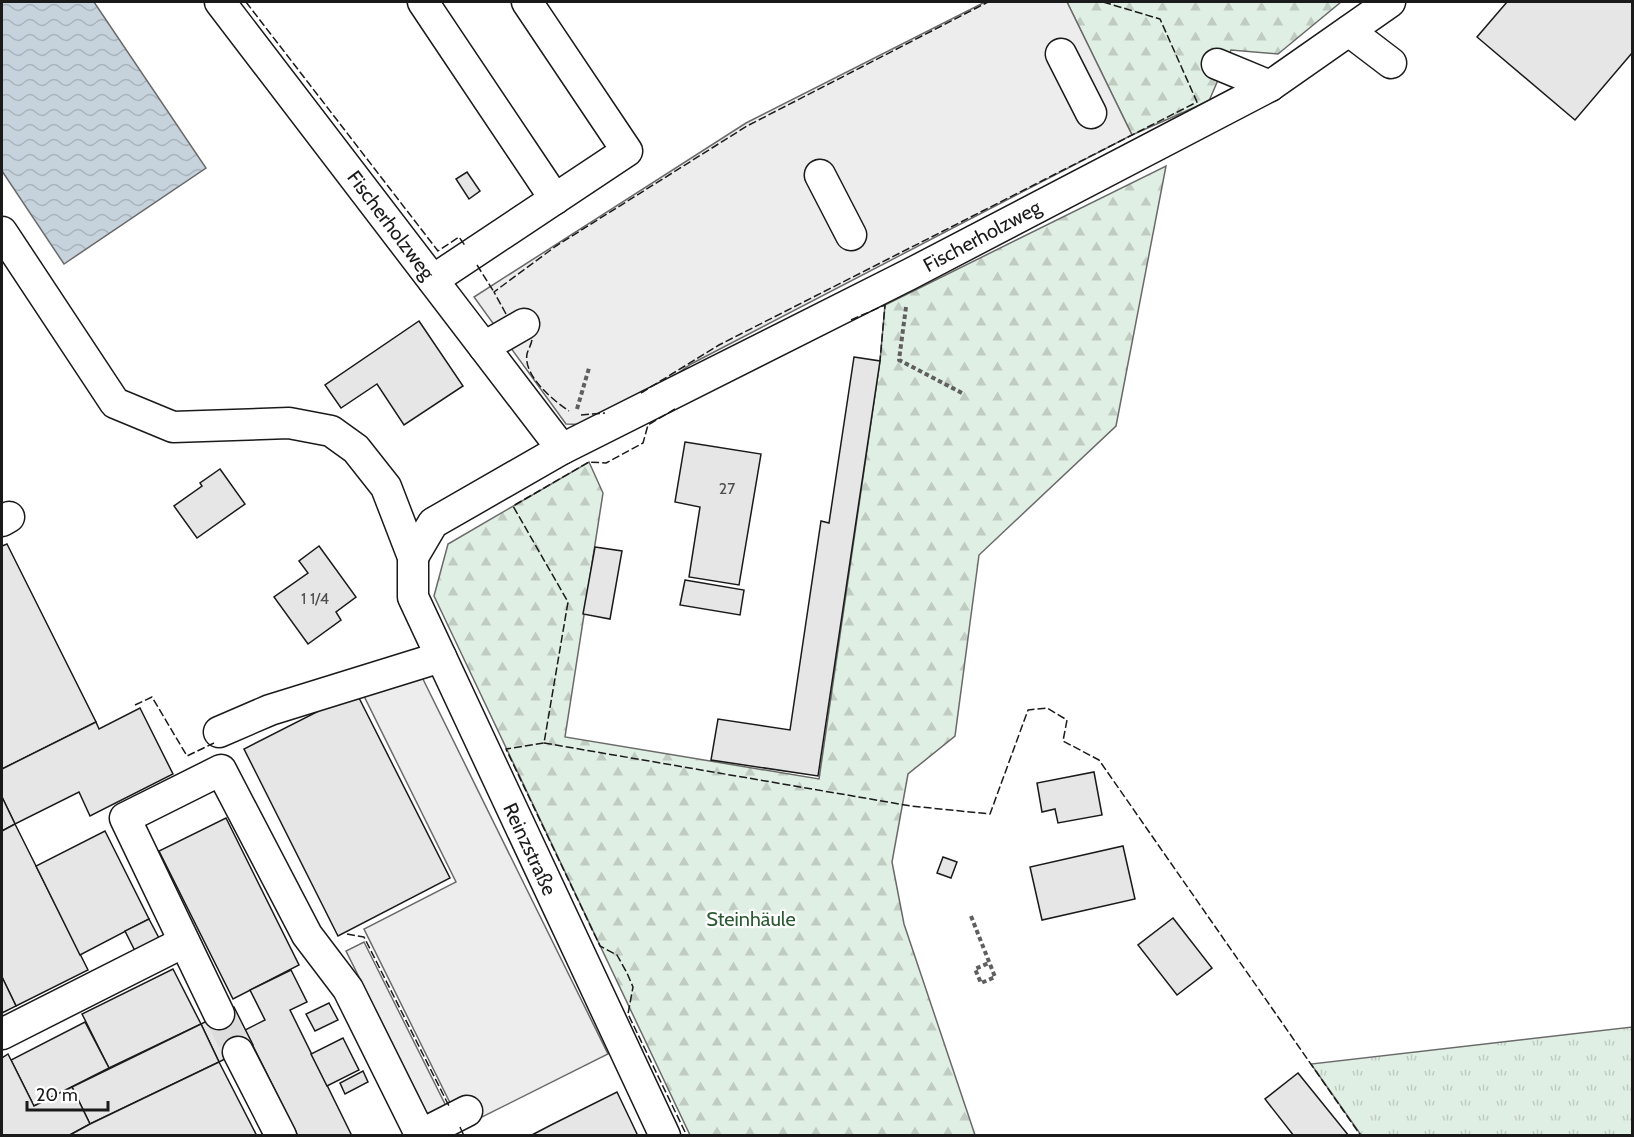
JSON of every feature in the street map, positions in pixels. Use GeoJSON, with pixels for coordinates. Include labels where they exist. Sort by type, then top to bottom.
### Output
{"type":"FeatureCollection","features":[{"type":"Feature","properties":{"kind":"street","name":"Fischerholzweg"},"geometry":{"type":"LineString","coordinates":[[220,2],[562,449]]}},
{"type":"Feature","properties":{"kind":"street"},"geometry":{"type":"LineString","coordinates":[[423,2],[555,198]]}},
{"type":"Feature","properties":{"kind":"street"},"geometry":{"type":"LineString","coordinates":[[433,280],[627,151],[527,2]]}},
{"type":"Feature","properties":{"kind":"street","name":"Fischerholzweg"},"geometry":{"type":"LineString","coordinates":[[413,557],[433,523],[562,449],[910,274],[1270,86],[1390,2]]}},
{"type":"Feature","properties":{"kind":"street"},"geometry":{"type":"LineString","coordinates":[[1349,31],[1391,63]]}},
{"type":"Feature","properties":{"kind":"street"},"geometry":{"type":"LineString","coordinates":[[1061,54],[1091,113]]}},
{"type":"Feature","properties":{"kind":"street"},"geometry":{"type":"LineString","coordinates":[[1217,64],[1270,86]]}},
{"type":"Feature","properties":{"kind":"street"},"geometry":{"type":"LineString","coordinates":[[820,175],[851,235]]}},
{"type":"Feature","properties":{"kind":"street"},"geometry":{"type":"LineString","coordinates":[[2,232],[115,403],[173,427],[289,423],[331,431],[356,449],[386,487],[413,557]]}},
{"type":"Feature","properties":{"kind":"street"},"geometry":{"type":"LineString","coordinates":[[483,346],[524,324]]}},
{"type":"Feature","properties":{"kind":"street","name":"Reinzstraße"},"geometry":{"type":"LineString","coordinates":[[413,557],[413,597],[665,1136]]}},
{"type":"Feature","properties":{"kind":"street"},"geometry":{"type":"LineString","coordinates":[[219,732],[270,710],[441,657]]}},
{"type":"Feature","properties":{"kind":"street"},"geometry":{"type":"LineString","coordinates":[[219,1014],[125,818],[221,770],[307,935],[348,989],[420,1135],[467,1111]]}},
{"type":"Feature","properties":{"kind":"street"},"geometry":{"type":"LineString","coordinates":[[2,1034],[184,942]]}},
{"type":"Feature","properties":{"kind":"street"},"geometry":{"type":"LineString","coordinates":[[238,1052],[280,1136]]}},
{"type":"Feature","properties":{"kind":"path"},"geometry":{"type":"LineString","coordinates":[[910,274],[899,360],[962,393]]}},
{"type":"Feature","properties":{"kind":"path"},"geometry":{"type":"LineString","coordinates":[[971,916],[995,977],[981,983],[975,969],[989,963]]}},
{"type":"Feature","properties":{"kind":"green space"},"geometry":{"type":"Polygon","coordinates":[[[1067,2],[1341,2],[1278,54],[1231,50],[1209,101],[1132,135],[1067,2]]]}},
{"type":"Feature","properties":{"kind":"green space","name":"Steinhäule"},"geometry":{"type":"Polygon","coordinates":[[[1166,166],[1116,426],[979,555],[955,736],[908,774],[892,862],[904,924],[975,1135],[690,1135],[434,596],[448,544],[589,462],[603,493],[565,737],[819,779],[880,361],[885,305],[1166,166]]]}},
{"type":"Feature","properties":{"kind":"green space"},"geometry":{"type":"Polygon","coordinates":[[[1632,1027],[1632,1135],[1361,1135],[1311,1064],[1632,1027]]]}},
{"type":"Feature","properties":{"kind":"shaded area"},"geometry":{"type":"Polygon","coordinates":[[[985,2],[1067,2],[1132,135],[691,364],[601,429],[597,425],[566,424],[474,297],[746,123],[985,2]]]}},
{"type":"Feature","properties":{"kind":"shaded area"},"geometry":{"type":"Polygon","coordinates":[[[417,667],[608,1054],[462,1127],[364,929],[456,882],[363,694],[417,667]]]}},
{"type":"Feature","properties":{"kind":"shaded area"},"geometry":{"type":"Polygon","coordinates":[[[364,942],[448,1110],[430,1119],[346,951],[364,942]]]}},
{"type":"Feature","properties":{"kind":"water"},"geometry":{"type":"Polygon","coordinates":[[[2,2],[94,2],[206,168],[64,264],[2,171],[2,2]]]}},
{"type":"Feature","properties":{"kind":"building"},"geometry":{"type":"Polygon","coordinates":[[[1507,2],[1632,2],[1632,53],[1575,120],[1477,37],[1507,2]]]}},
{"type":"Feature","properties":{"kind":"building"},"geometry":{"type":"Polygon","coordinates":[[[467,172],[480,191],[469,199],[456,179],[467,172]]]}},
{"type":"Feature","properties":{"kind":"building"},"geometry":{"type":"Polygon","coordinates":[[[419,321],[463,386],[404,425],[377,384],[341,408],[325,385],[419,321]]]}},
{"type":"Feature","properties":{"kind":"building"},"geometry":{"type":"Polygon","coordinates":[[[854,357],[880,361],[818,776],[711,760],[718,719],[790,730],[821,521],[829,523],[854,357]]]}},
{"type":"Feature","properties":{"kind":"building"},"geometry":{"type":"Polygon","coordinates":[[[685,442],[761,454],[739,585],[689,577],[700,507],[675,502],[685,442]]]}},
{"type":"Feature","properties":{"kind":"building"},"geometry":{"type":"Polygon","coordinates":[[[220,469],[245,504],[197,538],[174,506],[202,486],[200,483],[220,469]]]}},
{"type":"Feature","properties":{"kind":"building"},"geometry":{"type":"Polygon","coordinates":[[[7,544],[96,722],[2,769],[2,546],[7,544]]]}},
{"type":"Feature","properties":{"kind":"building"},"geometry":{"type":"Polygon","coordinates":[[[319,546],[356,597],[336,612],[341,620],[308,644],[274,597],[308,573],[299,561],[319,546]]]}},
{"type":"Feature","properties":{"kind":"building"},"geometry":{"type":"Polygon","coordinates":[[[595,547],[622,551],[610,619],[583,614],[595,547]]]}},
{"type":"Feature","properties":{"kind":"building"},"geometry":{"type":"Polygon","coordinates":[[[685,580],[744,590],[740,615],[680,605],[685,580]]]}},
{"type":"Feature","properties":{"kind":"building"},"geometry":{"type":"Polygon","coordinates":[[[356,692],[450,878],[338,936],[244,749],[356,692]]]}},
{"type":"Feature","properties":{"kind":"building"},"geometry":{"type":"Polygon","coordinates":[[[140,708],[173,774],[90,816],[79,792],[15,824],[2,797],[2,769],[96,722],[99,729],[140,708]]]}},
{"type":"Feature","properties":{"kind":"building"},"geometry":{"type":"Polygon","coordinates":[[[1094,772],[1102,815],[1058,823],[1055,809],[1042,812],[1037,783],[1094,772]]]}},
{"type":"Feature","properties":{"kind":"building"},"geometry":{"type":"Polygon","coordinates":[[[2,797],[15,824],[2,831],[2,797]]]}},
{"type":"Feature","properties":{"kind":"building"},"geometry":{"type":"Polygon","coordinates":[[[226,818],[299,965],[233,999],[159,851],[226,818]]]}},
{"type":"Feature","properties":{"kind":"building"},"geometry":{"type":"Polygon","coordinates":[[[15,824],[88,970],[16,1006],[2,977],[2,831],[15,824]]]}},
{"type":"Feature","properties":{"kind":"building"},"geometry":{"type":"Polygon","coordinates":[[[105,831],[149,919],[80,955],[36,866],[105,831]]]}},
{"type":"Feature","properties":{"kind":"building"},"geometry":{"type":"Polygon","coordinates":[[[1123,846],[1135,899],[1042,920],[1030,867],[1123,846]]]}},
{"type":"Feature","properties":{"kind":"building"},"geometry":{"type":"Polygon","coordinates":[[[943,857],[957,862],[951,878],[937,873],[943,857]]]}},
{"type":"Feature","properties":{"kind":"building"},"geometry":{"type":"Polygon","coordinates":[[[1173,918],[1212,968],[1177,995],[1138,945],[1173,918]]]}},
{"type":"Feature","properties":{"kind":"building"},"geometry":{"type":"Polygon","coordinates":[[[149,919],[160,940],[136,953],[125,931],[149,919]]]}},
{"type":"Feature","properties":{"kind":"building"},"geometry":{"type":"Polygon","coordinates":[[[173,969],[201,1024],[109,1068],[82,1014],[173,969]]]}},
{"type":"Feature","properties":{"kind":"building"},"geometry":{"type":"Polygon","coordinates":[[[291,970],[307,1002],[290,1010],[352,1136],[298,1136],[245,1030],[265,1020],[250,990],[291,970]]]}},
{"type":"Feature","properties":{"kind":"building"},"geometry":{"type":"Polygon","coordinates":[[[2,977],[16,1006],[2,1013],[2,977]]]}},
{"type":"Feature","properties":{"kind":"building"},"geometry":{"type":"Polygon","coordinates":[[[329,1003],[338,1020],[315,1031],[306,1014],[329,1003]]]}},
{"type":"Feature","properties":{"kind":"building"},"geometry":{"type":"Polygon","coordinates":[[[234,1007],[253,1045],[219,1062],[201,1024],[234,1007]]]}},
{"type":"Feature","properties":{"kind":"building"},"geometry":{"type":"Polygon","coordinates":[[[85,1022],[109,1068],[34,1106],[11,1060],[85,1022]]]}},
{"type":"Feature","properties":{"kind":"building"},"geometry":{"type":"Polygon","coordinates":[[[201,1024],[219,1062],[90,1124],[72,1087],[201,1024]]]}},
{"type":"Feature","properties":{"kind":"building"},"geometry":{"type":"Polygon","coordinates":[[[343,1038],[359,1070],[327,1086],[311,1054],[343,1038]]]}},
{"type":"Feature","properties":{"kind":"building"},"geometry":{"type":"Polygon","coordinates":[[[8,1054],[34,1106],[72,1087],[90,1124],[68,1136],[2,1136],[2,1058],[8,1054]]]}},
{"type":"Feature","properties":{"kind":"building"},"geometry":{"type":"Polygon","coordinates":[[[219,1062],[257,1136],[68,1136],[90,1124],[219,1062]]]}},
{"type":"Feature","properties":{"kind":"building"},"geometry":{"type":"Polygon","coordinates":[[[363,1071],[368,1082],[345,1094],[340,1083],[363,1071]]]}},
{"type":"Feature","properties":{"kind":"building"},"geometry":{"type":"Polygon","coordinates":[[[1298,1073],[1349,1136],[1294,1136],[1265,1099],[1298,1073]]]}},
{"type":"Feature","properties":{"kind":"building"},"geometry":{"type":"Polygon","coordinates":[[[617,1092],[638,1136],[530,1136],[551,1125],[617,1092]]]}},
{"type":"Feature","properties":{"kind":"tunnel"},"geometry":{"type":"LineString","coordinates":[[219,1014],[238,1052]]}},
{"type":"Feature","properties":{"kind":"fence"},"geometry":{"type":"LineString","coordinates":[[246,2],[438,251],[459,237],[466,247]]}},
{"type":"Feature","properties":{"kind":"fence"},"geometry":{"type":"LineString","coordinates":[[506,314],[494,292],[556,246],[747,126],[988,2]]}},
{"type":"Feature","properties":{"kind":"fence"},"geometry":{"type":"LineString","coordinates":[[641,393],[719,345],[1197,102],[1160,19],[1103,2]]}},
{"type":"Feature","properties":{"kind":"fence"},"geometry":{"type":"LineString","coordinates":[[477,265],[494,292]]}},
{"type":"Feature","properties":{"kind":"fence"},"geometry":{"type":"LineString","coordinates":[[851,320],[885,305],[880,361]]}},
{"type":"Feature","properties":{"kind":"fence"},"geometry":{"type":"LineString","coordinates":[[532,340],[527,354],[530,371],[541,387],[569,411]]}},
{"type":"Feature","properties":{"kind":"fence"},"geometry":{"type":"LineString","coordinates":[[675,409],[648,425],[643,443],[606,463],[589,462],[513,506],[568,602],[544,743],[506,749],[600,946],[617,955],[627,973],[633,987],[628,1014],[687,1136]]}},
{"type":"Feature","properties":{"kind":"fence"},"geometry":{"type":"LineString","coordinates":[[581,415],[605,413]]}},
{"type":"Feature","properties":{"kind":"fence"},"geometry":{"type":"LineString","coordinates":[[135,705],[152,697],[187,756],[214,743]]}},
{"type":"Feature","properties":{"kind":"fence"},"geometry":{"type":"LineString","coordinates":[[544,743],[911,806],[990,814],[1028,710],[1047,708],[1067,720],[1063,741],[1099,760],[1361,1136]]}},
{"type":"Feature","properties":{"kind":"fence"},"geometry":{"type":"LineString","coordinates":[[347,934],[364,937],[450,1108]]}},
{"type":"Feature","properties":{"kind":"fence"},"geometry":{"type":"LineString","coordinates":[[460,1127],[464,1136]]}}]}
